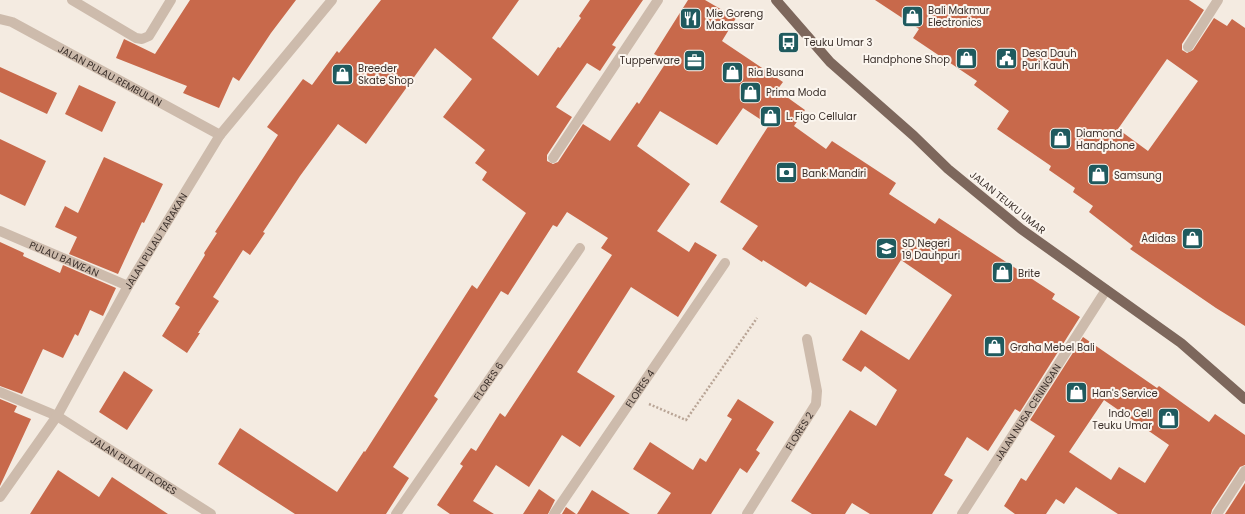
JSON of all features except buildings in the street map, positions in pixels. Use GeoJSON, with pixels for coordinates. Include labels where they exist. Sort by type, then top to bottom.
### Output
{"type":"FeatureCollection","features":[{"type":"Feature","properties":{"kind":"main road","name":"JALAN TEUKU UMAR"},"geometry":{"type":"LineString","coordinates":[[776,0],[830,62],[914,136],[948,169],[1021,229],[1180,344],[1245,399]]}},
{"type":"Feature","properties":{"kind":"street"},"geometry":{"type":"LineString","coordinates":[[72,0],[136,38],[142,39],[149,36],[171,0]]}},
{"type":"Feature","properties":{"kind":"street","name":"JALAN PULAU TARAKAN"},"geometry":{"type":"LineString","coordinates":[[0,497],[57,416],[128,286],[220,135],[332,0]]}},
{"type":"Feature","properties":{"kind":"street"},"geometry":{"type":"LineString","coordinates":[[553,158],[658,0]]}},
{"type":"Feature","properties":{"kind":"street"},"geometry":{"type":"LineString","coordinates":[[1188,47],[1218,0]]}},
{"type":"Feature","properties":{"kind":"street","name":"JALAN PULAU REMBULAN"},"geometry":{"type":"LineString","coordinates":[[0,19],[12,22],[220,135]]}},
{"type":"Feature","properties":{"kind":"street","name":"PULAU BAWEAN"},"geometry":{"type":"LineString","coordinates":[[0,231],[128,286]]}},
{"type":"Feature","properties":{"kind":"street","name":"FLORES 6"},"geometry":{"type":"LineString","coordinates":[[396,514],[580,248]]}},
{"type":"Feature","properties":{"kind":"street","name":"FLORES 4"},"geometry":{"type":"LineString","coordinates":[[554,514],[725,263]]}},
{"type":"Feature","properties":{"kind":"street","name":"JALAN NUSA CENINGAN"},"geometry":{"type":"LineString","coordinates":[[962,514],[1106,290]]}},
{"type":"Feature","properties":{"kind":"street","name":"FLORES 2"},"geometry":{"type":"LineString","coordinates":[[747,514],[816,404],[817,391],[807,339]]}},
{"type":"Feature","properties":{"kind":"street","name":"JALAN PULAU FLORES"},"geometry":{"type":"LineString","coordinates":[[0,392],[57,416],[211,514]]}},
{"type":"Feature","properties":{"kind":"street"},"geometry":{"type":"LineString","coordinates":[[1217,514],[1245,470]]}},
{"type":"Feature","properties":{"kind":"path"},"geometry":{"type":"LineString","coordinates":[[634,397],[686,420],[757,318]]}},
{"type":"Feature","properties":{"kind":"place","name":"Bali Makmur Electronics"},"geometry":{"type":"Point","coordinates":[913,16]}},
{"type":"Feature","properties":{"kind":"place","name":"Mie Goreng Makassar"},"geometry":{"type":"Point","coordinates":[691,19]}},
{"type":"Feature","properties":{"kind":"place","name":"Teuku Umar 3"},"geometry":{"type":"Point","coordinates":[789,42]}},
{"type":"Feature","properties":{"kind":"place","name":"Handphone Shop"},"geometry":{"type":"Point","coordinates":[966,59]}},
{"type":"Feature","properties":{"kind":"place","name":"Desa Dauh Puri Kauh"},"geometry":{"type":"Point","coordinates":[1007,59]}},
{"type":"Feature","properties":{"kind":"place","name":"Tupperware"},"geometry":{"type":"Point","coordinates":[695,60]}},
{"type":"Feature","properties":{"kind":"place","name":"Ria Busana"},"geometry":{"type":"Point","coordinates":[732,72]}},
{"type":"Feature","properties":{"kind":"place","name":"Breeder Skate Shop"},"geometry":{"type":"Point","coordinates":[342,74]}},
{"type":"Feature","properties":{"kind":"place","name":"Prima Moda"},"geometry":{"type":"Point","coordinates":[751,92]}},
{"type":"Feature","properties":{"kind":"place","name":"L. Figo Cellular"},"geometry":{"type":"Point","coordinates":[770,116]}},
{"type":"Feature","properties":{"kind":"place","name":"Diamond Handphone"},"geometry":{"type":"Point","coordinates":[1060,139]}},
{"type":"Feature","properties":{"kind":"place","name":"Bank Mandiri"},"geometry":{"type":"Point","coordinates":[787,173]}},
{"type":"Feature","properties":{"kind":"place","name":"Samsung"},"geometry":{"type":"Point","coordinates":[1099,175]}},
{"type":"Feature","properties":{"kind":"place","name":"Adidas"},"geometry":{"type":"Point","coordinates":[1192,238]}},
{"type":"Feature","properties":{"kind":"place","name":"SD Negeri 19 Dauhpuri"},"geometry":{"type":"Point","coordinates":[887,249]}},
{"type":"Feature","properties":{"kind":"place","name":"Brite"},"geometry":{"type":"Point","coordinates":[1002,273]}},
{"type":"Feature","properties":{"kind":"place","name":"Graha Mebel Bali"},"geometry":{"type":"Point","coordinates":[994,347]}},
{"type":"Feature","properties":{"kind":"place","name":"Han's Service"},"geometry":{"type":"Point","coordinates":[1077,393]}},
{"type":"Feature","properties":{"kind":"place","name":"Indo Cell Teuku Umar"},"geometry":{"type":"Point","coordinates":[1168,419]}}]}
